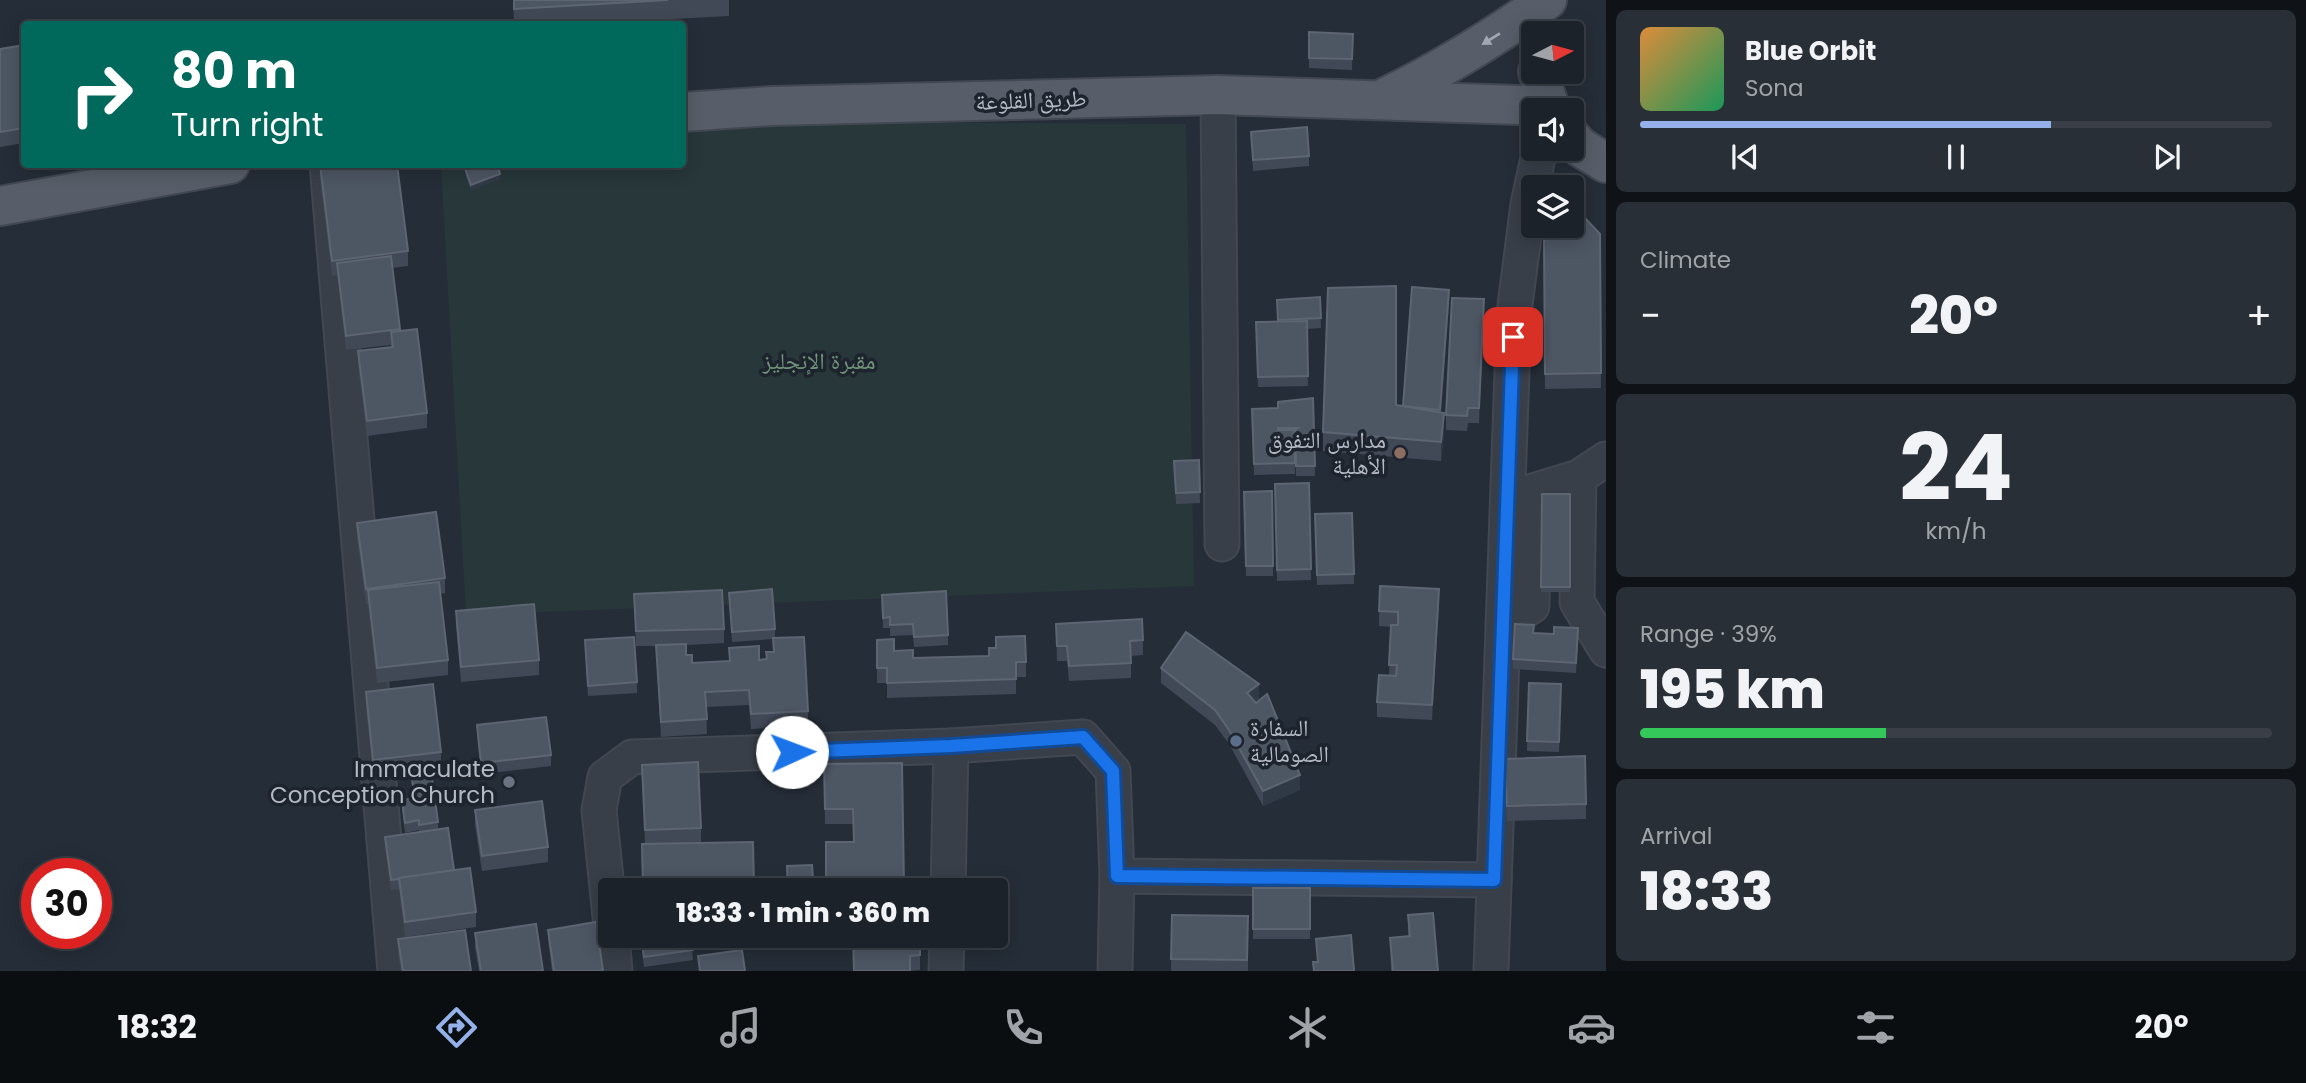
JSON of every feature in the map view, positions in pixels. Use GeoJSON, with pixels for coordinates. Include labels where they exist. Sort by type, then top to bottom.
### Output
{"type":"FeatureCollection","features":[{"type":"Feature","properties":{"kind":"main road"},"geometry":{"type":"LineString","coordinates":[[1542,21],[1548,0]]}},
{"type":"Feature","properties":{"kind":"main road"},"geometry":{"type":"LineString","coordinates":[[1380,100],[1437,72],[1500,34],[1548,0]]}},
{"type":"Feature","properties":{"kind":"main road","name":"طريق القلوعة"},"geometry":{"type":"LineString","coordinates":[[686,112],[772,106],[1218,94],[1380,100],[1521,100]]}},
{"type":"Feature","properties":{"kind":"main road"},"geometry":{"type":"LineString","coordinates":[[1584,149],[1606,163]]}},
{"type":"Feature","properties":{"kind":"main road"},"geometry":{"type":"LineString","coordinates":[[0,206],[208,168]]}},
{"type":"Feature","properties":{"kind":"street"},"geometry":{"type":"LineString","coordinates":[[1218,94],[1222,544]]}},
{"type":"Feature","properties":{"kind":"street"},"geometry":{"type":"LineString","coordinates":[[1491,971],[1514,313],[1528,204],[1537,161]]}},
{"type":"Feature","properties":{"kind":"street"},"geometry":{"type":"LineString","coordinates":[[327,168],[395,971]]}},
{"type":"Feature","properties":{"kind":"street"},"geometry":{"type":"LineString","coordinates":[[1532,606],[1533,491],[1579,477],[1606,459]]}},
{"type":"Feature","properties":{"kind":"street"},"geometry":{"type":"LineString","coordinates":[[1579,477],[1577,602],[1606,650]]}},
{"type":"Feature","properties":{"kind":"street"},"geometry":{"type":"LineString","coordinates":[[1503,624],[1532,606],[1577,602]]}},
{"type":"Feature","properties":{"kind":"street"},"geometry":{"type":"LineString","coordinates":[[606,878],[599,810],[605,777],[632,757],[951,746],[1083,737],[1113,771],[1117,876],[1115,971]]}},
{"type":"Feature","properties":{"kind":"street"},"geometry":{"type":"LineString","coordinates":[[948,878],[951,746]]}},
{"type":"Feature","properties":{"kind":"street"},"geometry":{"type":"LineString","coordinates":[[1117,876],[1494,880]]}},
{"type":"Feature","properties":{"kind":"street"},"geometry":{"type":"LineString","coordinates":[[613,948],[615,971]]}},
{"type":"Feature","properties":{"kind":"street"},"geometry":{"type":"LineString","coordinates":[[946,971],[947,948]]}},
{"type":"Feature","properties":{"kind":"green space","name":"مقبرة الإنجليز"},"geometry":{"type":"Polygon","coordinates":[[[798,122],[1186,124],[1194,586],[466,615],[441,168],[686,168],[686,125],[798,122]]]}},
{"type":"Feature","properties":{"kind":"building"},"geometry":{"type":"Polygon","coordinates":[[[514,0],[668,0],[514,9],[514,0]]]}},
{"type":"Feature","properties":{"kind":"building"},"geometry":{"type":"Polygon","coordinates":[[[1309,32],[1353,34],[1352,59],[1309,58],[1309,32]]]}},
{"type":"Feature","properties":{"kind":"building"},"geometry":{"type":"Polygon","coordinates":[[[21,46],[21,128],[0,132],[0,49],[21,46]]]}},
{"type":"Feature","properties":{"kind":"building"},"geometry":{"type":"Polygon","coordinates":[[[1307,127],[1309,156],[1253,160],[1251,132],[1307,127]]]}},
{"type":"Feature","properties":{"kind":"building"},"geometry":{"type":"Polygon","coordinates":[[[320,168],[398,168],[408,251],[332,261],[320,168]]]}},
{"type":"Feature","properties":{"kind":"building"},"geometry":{"type":"Polygon","coordinates":[[[465,168],[498,168],[500,174],[471,185],[465,168]]]}},
{"type":"Feature","properties":{"kind":"building"},"geometry":{"type":"Polygon","coordinates":[[[1584,218],[1600,234],[1601,373],[1545,374],[1544,241],[1547,238],[1584,238],[1584,218]]]}},
{"type":"Feature","properties":{"kind":"building"},"geometry":{"type":"Polygon","coordinates":[[[391,256],[400,329],[346,336],[337,263],[391,256]]]}},
{"type":"Feature","properties":{"kind":"building"},"geometry":{"type":"Polygon","coordinates":[[[1396,286],[1396,405],[1444,413],[1441,442],[1323,432],[1328,288],[1396,286]]]}},
{"type":"Feature","properties":{"kind":"building"},"geometry":{"type":"Polygon","coordinates":[[[1412,287],[1449,290],[1440,410],[1403,406],[1412,287]]]}},
{"type":"Feature","properties":{"kind":"building"},"geometry":{"type":"Polygon","coordinates":[[[1320,297],[1321,318],[1278,320],[1277,300],[1320,297]]]}},
{"type":"Feature","properties":{"kind":"building"},"geometry":{"type":"Polygon","coordinates":[[[1452,298],[1484,299],[1479,408],[1468,408],[1467,416],[1446,415],[1452,298]]]}},
{"type":"Feature","properties":{"kind":"building"},"geometry":{"type":"Polygon","coordinates":[[[1307,321],[1308,376],[1258,377],[1256,322],[1307,321]]]}},
{"type":"Feature","properties":{"kind":"building"},"geometry":{"type":"Polygon","coordinates":[[[417,329],[427,413],[367,421],[358,351],[393,347],[391,332],[417,329]]]}},
{"type":"Feature","properties":{"kind":"building"},"geometry":{"type":"Polygon","coordinates":[[[1313,398],[1315,466],[1296,466],[1295,430],[1298,428],[1278,428],[1294,430],[1295,463],[1254,464],[1252,409],[1278,408],[1278,402],[1313,398]]]}},
{"type":"Feature","properties":{"kind":"building"},"geometry":{"type":"Polygon","coordinates":[[[1199,460],[1200,492],[1176,493],[1174,461],[1199,460]]]}},
{"type":"Feature","properties":{"kind":"building"},"geometry":{"type":"Polygon","coordinates":[[[1309,483],[1311,569],[1277,570],[1275,484],[1309,483]]]}},
{"type":"Feature","properties":{"kind":"building"},"geometry":{"type":"Polygon","coordinates":[[[1272,491],[1273,566],[1246,566],[1244,492],[1272,491]]]}},
{"type":"Feature","properties":{"kind":"building"},"geometry":{"type":"Polygon","coordinates":[[[1542,494],[1570,494],[1570,587],[1541,587],[1542,494]]]}},
{"type":"Feature","properties":{"kind":"building"},"geometry":{"type":"Polygon","coordinates":[[[436,512],[445,578],[366,589],[357,523],[436,512]]]}},
{"type":"Feature","properties":{"kind":"building"},"geometry":{"type":"Polygon","coordinates":[[[1352,513],[1354,574],[1317,575],[1315,514],[1352,513]]]}},
{"type":"Feature","properties":{"kind":"building"},"geometry":{"type":"Polygon","coordinates":[[[439,582],[448,660],[377,668],[368,590],[439,582]]]}},
{"type":"Feature","properties":{"kind":"building"},"geometry":{"type":"Polygon","coordinates":[[[1380,586],[1439,589],[1432,705],[1377,702],[1379,675],[1396,676],[1397,665],[1389,665],[1391,625],[1398,625],[1398,612],[1379,611],[1380,586]]]}},
{"type":"Feature","properties":{"kind":"building"},"geometry":{"type":"Polygon","coordinates":[[[772,589],[775,629],[732,632],[729,593],[772,589]]]}},
{"type":"Feature","properties":{"kind":"building"},"geometry":{"type":"Polygon","coordinates":[[[722,590],[724,629],[636,631],[634,594],[722,590]]]}},
{"type":"Feature","properties":{"kind":"building"},"geometry":{"type":"Polygon","coordinates":[[[946,591],[948,635],[914,637],[913,624],[890,625],[890,617],[883,618],[882,595],[946,591]]]}},
{"type":"Feature","properties":{"kind":"building"},"geometry":{"type":"Polygon","coordinates":[[[534,604],[539,660],[461,667],[456,611],[534,604]]]}},
{"type":"Feature","properties":{"kind":"building"},"geometry":{"type":"Polygon","coordinates":[[[1142,619],[1143,640],[1130,641],[1131,663],[1069,666],[1067,646],[1057,646],[1056,624],[1142,619]]]}},
{"type":"Feature","properties":{"kind":"building"},"geometry":{"type":"Polygon","coordinates":[[[1515,624],[1534,625],[1533,633],[1554,634],[1554,627],[1578,628],[1576,663],[1513,659],[1515,624]]]}},
{"type":"Feature","properties":{"kind":"building"},"geometry":{"type":"Polygon","coordinates":[[[1186,632],[1259,684],[1247,693],[1256,703],[1267,694],[1300,775],[1263,791],[1215,710],[1161,668],[1186,632]]]}},
{"type":"Feature","properties":{"kind":"building"},"geometry":{"type":"Polygon","coordinates":[[[1025,636],[1026,662],[1016,662],[1016,679],[887,683],[887,668],[877,668],[877,640],[894,639],[894,651],[913,650],[913,658],[989,656],[989,648],[996,648],[996,637],[1025,636]]]}},
{"type":"Feature","properties":{"kind":"building"},"geometry":{"type":"Polygon","coordinates":[[[634,637],[637,682],[588,686],[585,640],[634,637]]]}},
{"type":"Feature","properties":{"kind":"building"},"geometry":{"type":"Polygon","coordinates":[[[804,637],[808,711],[751,714],[749,690],[705,692],[707,719],[661,722],[656,645],[686,644],[686,655],[692,655],[692,663],[730,661],[729,648],[759,646],[759,660],[767,659],[766,652],[774,652],[773,638],[804,637]]]}},
{"type":"Feature","properties":{"kind":"building"},"geometry":{"type":"Polygon","coordinates":[[[1529,683],[1561,684],[1559,742],[1527,741],[1529,683]]]}},
{"type":"Feature","properties":{"kind":"building"},"geometry":{"type":"Polygon","coordinates":[[[433,684],[441,752],[373,760],[366,692],[433,684]]]}},
{"type":"Feature","properties":{"kind":"building"},"geometry":{"type":"Polygon","coordinates":[[[546,717],[551,755],[481,763],[477,725],[546,717]]]}},
{"type":"Feature","properties":{"kind":"building"},"geometry":{"type":"Polygon","coordinates":[[[1585,756],[1586,804],[1507,806],[1505,759],[1585,756]]]}},
{"type":"Feature","properties":{"kind":"building"},"geometry":{"type":"Polygon","coordinates":[[[698,762],[701,828],[645,830],[642,765],[698,762]]]}},
{"type":"Feature","properties":{"kind":"building"},"geometry":{"type":"Polygon","coordinates":[[[902,763],[904,878],[826,878],[826,842],[854,842],[853,809],[825,809],[824,764],[902,763]]]}},
{"type":"Feature","properties":{"kind":"building"},"geometry":{"type":"Polygon","coordinates":[[[432,778],[438,822],[419,825],[419,820],[405,823],[402,800],[415,798],[412,780],[432,778]]]}},
{"type":"Feature","properties":{"kind":"building"},"geometry":{"type":"Polygon","coordinates":[[[542,801],[548,847],[482,856],[475,810],[542,801]]]}},
{"type":"Feature","properties":{"kind":"building"},"geometry":{"type":"Polygon","coordinates":[[[448,828],[454,870],[391,880],[385,837],[448,828]]]}},
{"type":"Feature","properties":{"kind":"building"},"geometry":{"type":"Polygon","coordinates":[[[753,842],[754,878],[643,878],[642,844],[753,842]]]}},
{"type":"Feature","properties":{"kind":"building"},"geometry":{"type":"Polygon","coordinates":[[[812,865],[813,878],[787,878],[787,866],[812,865]]]}},
{"type":"Feature","properties":{"kind":"building"},"geometry":{"type":"Polygon","coordinates":[[[470,868],[476,912],[405,922],[399,878],[470,868]]]}},
{"type":"Feature","properties":{"kind":"building"},"geometry":{"type":"Polygon","coordinates":[[[1253,888],[1310,888],[1310,929],[1253,929],[1253,888]]]}},
{"type":"Feature","properties":{"kind":"building"},"geometry":{"type":"Polygon","coordinates":[[[1433,913],[1438,971],[1393,971],[1390,938],[1410,936],[1408,915],[1433,913]]]}},
{"type":"Feature","properties":{"kind":"building"},"geometry":{"type":"Polygon","coordinates":[[[1172,915],[1248,916],[1247,960],[1171,959],[1172,915]]]}},
{"type":"Feature","properties":{"kind":"building"},"geometry":{"type":"Polygon","coordinates":[[[596,922],[603,971],[554,971],[548,930],[596,922]]]}},
{"type":"Feature","properties":{"kind":"building"},"geometry":{"type":"Polygon","coordinates":[[[536,924],[543,971],[481,971],[475,933],[536,924]]]}},
{"type":"Feature","properties":{"kind":"building"},"geometry":{"type":"Polygon","coordinates":[[[465,930],[471,971],[403,971],[398,939],[465,930]]]}},
{"type":"Feature","properties":{"kind":"building"},"geometry":{"type":"Polygon","coordinates":[[[1351,935],[1354,971],[1314,971],[1313,962],[1318,962],[1316,939],[1351,935]]]}},
{"type":"Feature","properties":{"kind":"building"},"geometry":{"type":"Polygon","coordinates":[[[643,948],[693,948],[693,950],[644,957],[643,948]]]}},
{"type":"Feature","properties":{"kind":"building"},"geometry":{"type":"Polygon","coordinates":[[[853,948],[920,948],[920,955],[910,956],[910,971],[854,971],[853,948]]]}},
{"type":"Feature","properties":{"kind":"building"},"geometry":{"type":"Polygon","coordinates":[[[742,950],[745,971],[700,971],[698,956],[742,950]]]}},
{"type":"Feature","properties":{"kind":"place","name":"مدارس التفوق الأهلية"},"geometry":{"type":"Point","coordinates":[1400,453]}},
{"type":"Feature","properties":{"kind":"place","name":"السفارة الصومالية"},"geometry":{"type":"Point","coordinates":[1236,741]}},
{"type":"Feature","properties":{"kind":"place","name":"Immaculate Conception Church"},"geometry":{"type":"Point","coordinates":[509,782]}},
{"type":"Feature","properties":{"kind":"route"},"geometry":{"type":"LineString","coordinates":[[792,752],[951,746],[1083,737],[1113,771],[1117,876],[1494,880],[1513,337]]}}]}
